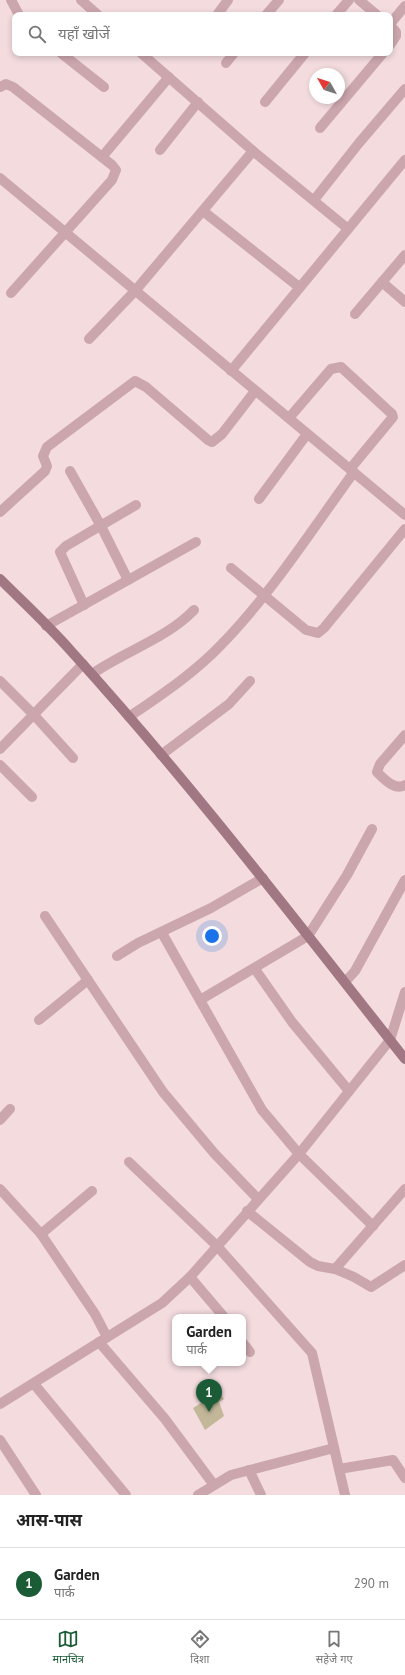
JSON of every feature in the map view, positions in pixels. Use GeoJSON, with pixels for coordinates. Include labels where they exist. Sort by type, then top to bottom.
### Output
{"type":"FeatureCollection","features":[{"type":"Feature","properties":{"kind":"street"},"geometry":{"type":"LineString","coordinates":[[11,0],[17,12]]}},
{"type":"Feature","properties":{"kind":"street"},"geometry":{"type":"LineString","coordinates":[[81,0],[95,12]]}},
{"type":"Feature","properties":{"kind":"street"},"geometry":{"type":"LineString","coordinates":[[219,12],[228,0]]}},
{"type":"Feature","properties":{"kind":"street"},"geometry":{"type":"LineString","coordinates":[[269,12],[279,0]]}},
{"type":"Feature","properties":{"kind":"street"},"geometry":{"type":"LineString","coordinates":[[339,12],[349,0]]}},
{"type":"Feature","properties":{"kind":"street"},"geometry":{"type":"LineString","coordinates":[[359,0],[373,12]]}},
{"type":"Feature","properties":{"kind":"street"},"geometry":{"type":"LineString","coordinates":[[393,21],[405,6]]}},
{"type":"Feature","properties":{"kind":"street"},"geometry":{"type":"LineString","coordinates":[[393,28],[396,32],[396,36],[393,40]]}},
{"type":"Feature","properties":{"kind":"street"},"geometry":{"type":"LineString","coordinates":[[65,56],[104,87]]}},
{"type":"Feature","properties":{"kind":"street"},"geometry":{"type":"LineString","coordinates":[[144,56],[254,151],[347,228]]}},
{"type":"Feature","properties":{"kind":"street"},"geometry":{"type":"LineString","coordinates":[[226,63],[232,56]]}},
{"type":"Feature","properties":{"kind":"street"},"geometry":{"type":"LineString","coordinates":[[265,102],[303,56]]}},
{"type":"Feature","properties":{"kind":"street"},"geometry":{"type":"LineString","coordinates":[[320,128],[380,56]]}},
{"type":"Feature","properties":{"kind":"street"},"geometry":{"type":"LineString","coordinates":[[102,157],[169,77]]}},
{"type":"Feature","properties":{"kind":"street"},"geometry":{"type":"LineString","coordinates":[[0,87],[6,84],[13,87],[102,157],[116,170],[112,180],[11,293]]}},
{"type":"Feature","properties":{"kind":"street"},"geometry":{"type":"LineString","coordinates":[[314,200],[359,143],[405,89]]}},
{"type":"Feature","properties":{"kind":"street"},"geometry":{"type":"LineString","coordinates":[[160,150],[198,102]]}},
{"type":"Feature","properties":{"kind":"street"},"geometry":{"type":"LineString","coordinates":[[89,339],[136,291],[254,151]]}},
{"type":"Feature","properties":{"kind":"street"},"geometry":{"type":"LineString","coordinates":[[231,371],[347,228],[405,160]]}},
{"type":"Feature","properties":{"kind":"street"},"geometry":{"type":"LineString","coordinates":[[0,178],[405,515]]}},
{"type":"Feature","properties":{"kind":"street"},"geometry":{"type":"LineString","coordinates":[[203,211],[299,288]]}},
{"type":"Feature","properties":{"kind":"street"},"geometry":{"type":"LineString","coordinates":[[355,314],[405,255]]}},
{"type":"Feature","properties":{"kind":"street"},"geometry":{"type":"LineString","coordinates":[[382,282],[405,302]]}},
{"type":"Feature","properties":{"kind":"street"},"geometry":{"type":"LineString","coordinates":[[129,717],[177,684],[220,647],[263,597],[352,471],[393,417],[392,414],[341,367],[331,369],[289,418]]}},
{"type":"Feature","properties":{"kind":"street"},"geometry":{"type":"LineString","coordinates":[[0,512],[45,471],[47,466],[43,456],[47,447],[135,382],[146,387],[212,442],[222,434],[255,391]]}},
{"type":"Feature","properties":{"kind":"street"},"geometry":{"type":"LineString","coordinates":[[259,499],[307,434]]}},
{"type":"Feature","properties":{"kind":"street"},"geometry":{"type":"LineString","coordinates":[[70,471],[101,526],[128,580]]}},
{"type":"Feature","properties":{"kind":"street"},"geometry":{"type":"LineString","coordinates":[[84,605],[60,552],[66,546],[136,505]]}},
{"type":"Feature","properties":{"kind":"street"},"geometry":{"type":"LineString","coordinates":[[231,568],[263,597],[306,630],[318,633],[324,628],[405,529]]}},
{"type":"Feature","properties":{"kind":"street"},"geometry":{"type":"LineString","coordinates":[[46,626],[196,542]]}},
{"type":"Feature","properties":{"kind":"street"},"geometry":{"type":"LineString","coordinates":[[0,580],[83,664],[129,717],[263,878],[405,1059]]}},
{"type":"Feature","properties":{"kind":"street"},"geometry":{"type":"LineString","coordinates":[[92,674],[112,661],[167,632],[184,620],[194,610]]}},
{"type":"Feature","properties":{"kind":"street"},"geometry":{"type":"LineString","coordinates":[[0,749],[83,664]]}},
{"type":"Feature","properties":{"kind":"street"},"geometry":{"type":"LineString","coordinates":[[0,681],[34,715],[73,758]]}},
{"type":"Feature","properties":{"kind":"street"},"geometry":{"type":"LineString","coordinates":[[161,755],[229,704],[250,682]]}},
{"type":"Feature","properties":{"kind":"street"},"geometry":{"type":"LineString","coordinates":[[405,736],[380,764],[376,772],[394,786],[398,787],[405,785]]}},
{"type":"Feature","properties":{"kind":"street"},"geometry":{"type":"LineString","coordinates":[[0,766],[32,797]]}},
{"type":"Feature","properties":{"kind":"street"},"geometry":{"type":"LineString","coordinates":[[200,1000],[308,936],[347,875],[372,828]]}},
{"type":"Feature","properties":{"kind":"street"},"geometry":{"type":"LineString","coordinates":[[117,956],[138,943],[162,933],[211,908],[263,878]]}},
{"type":"Feature","properties":{"kind":"street"},"geometry":{"type":"LineString","coordinates":[[344,982],[355,971],[405,880]]}},
{"type":"Feature","properties":{"kind":"street"},"geometry":{"type":"LineString","coordinates":[[45,916],[163,1092],[214,1153],[258,1199]]}},
{"type":"Feature","properties":{"kind":"street"},"geometry":{"type":"LineString","coordinates":[[162,933],[262,1110],[299,1154],[373,1226]]}},
{"type":"Feature","properties":{"kind":"street"},"geometry":{"type":"LineString","coordinates":[[254,969],[292,1022],[349,1091]]}},
{"type":"Feature","properties":{"kind":"street"},"geometry":{"type":"LineString","coordinates":[[39,1020],[88,980]]}},
{"type":"Feature","properties":{"kind":"street"},"geometry":{"type":"LineString","coordinates":[[0,1404],[162,1303],[190,1277],[299,1154],[390,1040],[405,992]]}},
{"type":"Feature","properties":{"kind":"street"},"geometry":{"type":"LineString","coordinates":[[0,1120],[10,1109]]}},
{"type":"Feature","properties":{"kind":"street"},"geometry":{"type":"LineString","coordinates":[[129,1162],[217,1246],[312,1353],[345,1495]]}},
{"type":"Feature","properties":{"kind":"street"},"geometry":{"type":"LineString","coordinates":[[0,1189],[41,1234],[95,1314],[103,1340],[165,1419],[214,1485]]}},
{"type":"Feature","properties":{"kind":"street"},"geometry":{"type":"LineString","coordinates":[[335,1269],[405,1189]]}},
{"type":"Feature","properties":{"kind":"street"},"geometry":{"type":"LineString","coordinates":[[41,1234],[92,1191]]}},
{"type":"Feature","properties":{"kind":"street"},"geometry":{"type":"LineString","coordinates":[[247,1211],[310,1262],[318,1266],[335,1269],[372,1287],[405,1264]]}},
{"type":"Feature","properties":{"kind":"street"},"geometry":{"type":"LineString","coordinates":[[190,1277],[221,1314]]}},
{"type":"Feature","properties":{"kind":"street"},"geometry":{"type":"LineString","coordinates":[[246,1347],[250,1352]]}},
{"type":"Feature","properties":{"kind":"street"},"geometry":{"type":"LineString","coordinates":[[34,1384],[126,1495]]}},
{"type":"Feature","properties":{"kind":"street"},"geometry":{"type":"LineString","coordinates":[[0,1440],[36,1495]]}},
{"type":"Feature","properties":{"kind":"street"},"geometry":{"type":"LineString","coordinates":[[198,1495],[231,1475],[334,1448]]}},
{"type":"Feature","properties":{"kind":"street"},"geometry":{"type":"LineString","coordinates":[[339,1469],[393,1460],[405,1478]]}},
{"type":"Feature","properties":{"kind":"street"},"geometry":{"type":"LineString","coordinates":[[249,1470],[261,1495]]}},
{"type":"Feature","properties":{"kind":"shaded area"},"geometry":{"type":"Polygon","coordinates":[[[219,1392],[224,1399],[219,1402],[224,1416],[205,1430],[193,1408],[219,1392]]]}},
{"type":"Feature","properties":{"kind":"place","name":"Garden"},"geometry":{"type":"Point","coordinates":[209,1412]}}]}
